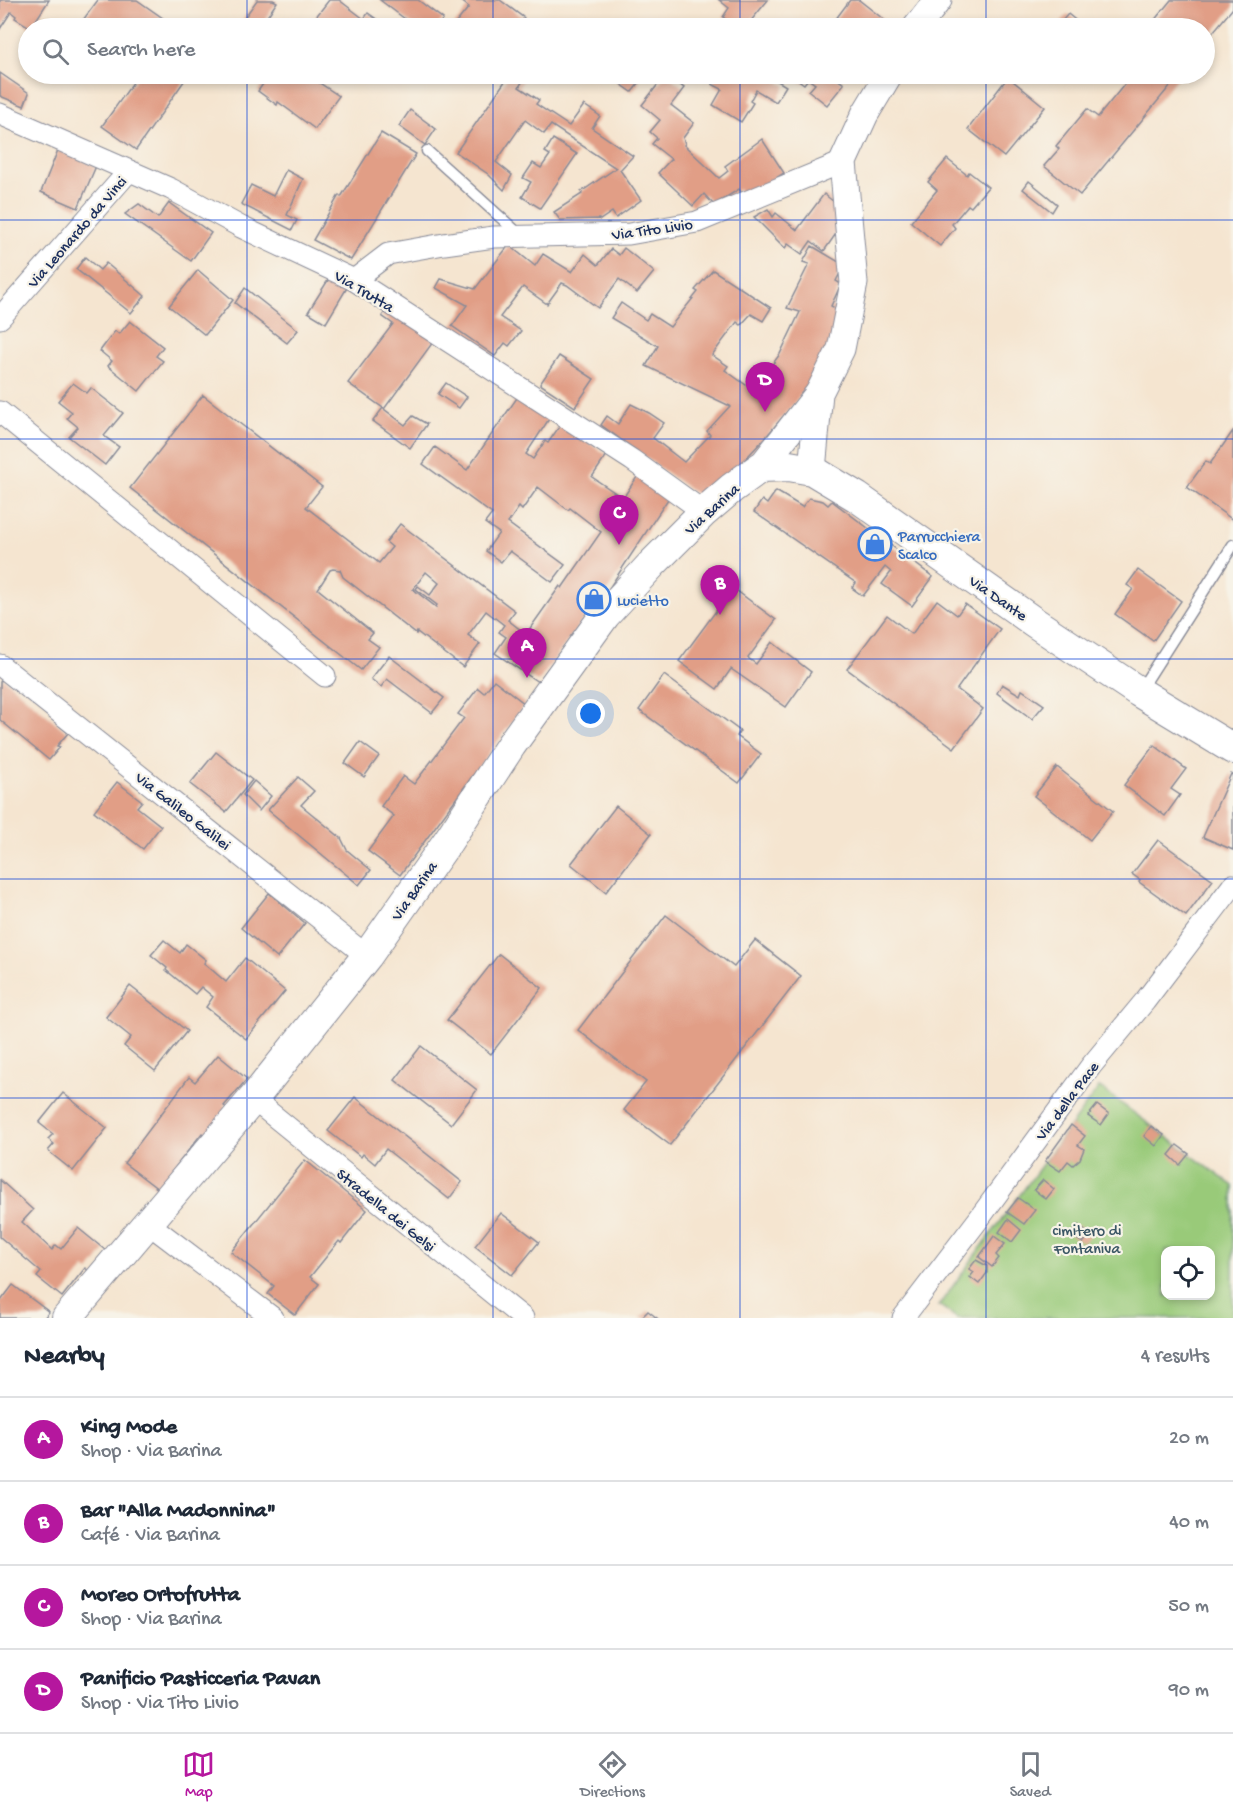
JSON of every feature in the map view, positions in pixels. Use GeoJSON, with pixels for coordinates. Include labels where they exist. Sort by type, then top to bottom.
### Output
{"type":"FeatureCollection","features":[{"type":"Feature","properties":{"kind":"main road","name":"Via Barina"},"geometry":{"type":"LineString","coordinates":[[67,1318],[253,1100],[367,956],[448,841],[511,745],[605,615],[704,512],[760,466]]}},
{"type":"Feature","properties":{"kind":"main road","name":"Via Dante"},"geometry":{"type":"LineString","coordinates":[[760,466],[789,466],[813,470],[857,497],[1034,622],[1139,692],[1233,749]]}},
{"type":"Feature","properties":{"kind":"street"},"geometry":{"type":"LineString","coordinates":[[924,18],[938,0]]}},
{"type":"Feature","properties":{"kind":"street"},"geometry":{"type":"LineString","coordinates":[[760,466],[819,393],[841,349],[854,283],[843,162],[865,114],[883,84]]}},
{"type":"Feature","properties":{"kind":"street","name":"Via Trutta"},"geometry":{"type":"LineString","coordinates":[[0,114],[171,189],[241,227],[354,280],[632,460],[704,512]]}},
{"type":"Feature","properties":{"kind":"street","name":"Via Tito Livio"},"geometry":{"type":"LineString","coordinates":[[354,280],[388,254],[484,239],[629,234],[697,222],[843,162]]}},
{"type":"Feature","properties":{"kind":"street","name":"Via Leonardo da Vinci"},"geometry":{"type":"LineString","coordinates":[[0,318],[129,171]]}},
{"type":"Feature","properties":{"kind":"street"},"geometry":{"type":"LineString","coordinates":[[813,470],[819,393]]}},
{"type":"Feature","properties":{"kind":"street"},"geometry":{"type":"LineString","coordinates":[[0,412],[325,676]]}},
{"type":"Feature","properties":{"kind":"street","name":"Via Galileo Galilei"},"geometry":{"type":"LineString","coordinates":[[0,665],[367,956]]}},
{"type":"Feature","properties":{"kind":"street","name":"Via della Pace"},"geometry":{"type":"LineString","coordinates":[[903,1318],[978,1221],[1091,1066],[1145,1001],[1233,885]]}},
{"type":"Feature","properties":{"kind":"street","name":"Stradella dei Gelsi"},"geometry":{"type":"LineString","coordinates":[[253,1100],[523,1318]]}},
{"type":"Feature","properties":{"kind":"street"},"geometry":{"type":"LineString","coordinates":[[149,1224],[273,1318]]}},
{"type":"Feature","properties":{"kind":"lane"},"geometry":{"type":"LineString","coordinates":[[427,151],[521,237]]}},
{"type":"Feature","properties":{"kind":"lane"},"geometry":{"type":"LineString","coordinates":[[1139,692],[1233,545]]}},
{"type":"Feature","properties":{"kind":"green space","name":"cimitero di Fontaniva"},"geometry":{"type":"Polygon","coordinates":[[[1099,1087],[1233,1186],[1233,1318],[957,1318],[939,1305],[1099,1087]]]}},
{"type":"Feature","properties":{"kind":"building"},"geometry":{"type":"Polygon","coordinates":[[[0,0],[49,0],[37,18],[18,18],[18,20],[11,12],[0,29],[0,0]]]}},
{"type":"Feature","properties":{"kind":"building"},"geometry":{"type":"Polygon","coordinates":[[[98,0],[137,0],[163,18],[84,18],[98,0]]]}},
{"type":"Feature","properties":{"kind":"building"},"geometry":{"type":"Polygon","coordinates":[[[257,0],[277,2],[266,18],[244,18],[257,0]]]}},
{"type":"Feature","properties":{"kind":"building"},"geometry":{"type":"Polygon","coordinates":[[[329,0],[339,0],[363,18],[315,18],[329,0]]]}},
{"type":"Feature","properties":{"kind":"building"},"geometry":{"type":"Polygon","coordinates":[[[380,0],[418,0],[442,18],[404,18],[380,0]]]}},
{"type":"Feature","properties":{"kind":"building"},"geometry":{"type":"Polygon","coordinates":[[[460,0],[500,0],[524,18],[460,18],[469,7],[460,0]]]}},
{"type":"Feature","properties":{"kind":"building"},"geometry":{"type":"Polygon","coordinates":[[[719,0],[768,0],[753,18],[724,18],[729,8],[719,0]]]}},
{"type":"Feature","properties":{"kind":"building"},"geometry":{"type":"Polygon","coordinates":[[[850,0],[859,0],[882,18],[836,18],[850,0]]]}},
{"type":"Feature","properties":{"kind":"building"},"geometry":{"type":"Polygon","coordinates":[[[1171,0],[1233,0],[1233,8],[1215,30],[1215,18],[1156,18],[1171,0]]]}},
{"type":"Feature","properties":{"kind":"building"},"geometry":{"type":"Polygon","coordinates":[[[368,13],[375,18],[365,18],[368,13]]]}},
{"type":"Feature","properties":{"kind":"building"},"geometry":{"type":"Polygon","coordinates":[[[0,73],[29,93],[24,106],[0,96],[0,73]]]}},
{"type":"Feature","properties":{"kind":"building"},"geometry":{"type":"Polygon","coordinates":[[[132,84],[182,84],[136,150],[102,126],[132,84]]]}},
{"type":"Feature","properties":{"kind":"building"},"geometry":{"type":"Polygon","coordinates":[[[263,84],[321,84],[339,96],[315,129],[278,102],[277,105],[258,91],[263,84]]]}},
{"type":"Feature","properties":{"kind":"building"},"geometry":{"type":"Polygon","coordinates":[[[503,84],[521,84],[519,87],[539,100],[536,104],[569,126],[584,105],[600,116],[592,128],[633,156],[620,170],[641,200],[616,218],[612,212],[600,220],[560,220],[554,212],[616,168],[551,125],[544,134],[525,120],[496,162],[512,175],[504,190],[488,174],[456,152],[503,84]]]}},
{"type":"Feature","properties":{"kind":"building"},"geometry":{"type":"Polygon","coordinates":[[[621,84],[638,84],[632,92],[621,84]]]}},
{"type":"Feature","properties":{"kind":"building"},"geometry":{"type":"Polygon","coordinates":[[[658,84],[679,84],[684,88],[671,105],[694,123],[683,138],[684,145],[719,178],[728,171],[725,166],[762,139],[784,173],[745,198],[739,189],[714,205],[704,194],[693,206],[658,173],[671,159],[652,144],[657,138],[650,132],[660,120],[642,105],[658,84]]]}},
{"type":"Feature","properties":{"kind":"building"},"geometry":{"type":"Polygon","coordinates":[[[712,84],[783,84],[786,86],[776,102],[756,90],[750,101],[753,103],[741,122],[713,105],[722,89],[712,84]]]}},
{"type":"Feature","properties":{"kind":"building"},"geometry":{"type":"Polygon","coordinates":[[[815,84],[844,84],[827,105],[809,91],[815,84]]]}},
{"type":"Feature","properties":{"kind":"building"},"geometry":{"type":"Polygon","coordinates":[[[1003,84],[1017,84],[1045,107],[1004,157],[968,129],[1003,84]]]}},
{"type":"Feature","properties":{"kind":"building"},"geometry":{"type":"Polygon","coordinates":[[[1125,84],[1172,84],[1080,195],[1044,166],[1059,149],[1056,146],[1087,109],[1098,117],[1125,84]]]}},
{"type":"Feature","properties":{"kind":"building"},"geometry":{"type":"Polygon","coordinates":[[[410,110],[436,129],[425,145],[399,126],[410,110]]]}},
{"type":"Feature","properties":{"kind":"building"},"geometry":{"type":"Polygon","coordinates":[[[381,133],[416,154],[351,260],[313,240],[339,195],[341,197],[381,133]]]}},
{"type":"Feature","properties":{"kind":"building"},"geometry":{"type":"Polygon","coordinates":[[[553,139],[577,154],[540,208],[522,197],[531,182],[523,178],[533,163],[541,168],[550,155],[545,152],[553,139]]]}},
{"type":"Feature","properties":{"kind":"building"},"geometry":{"type":"Polygon","coordinates":[[[58,150],[96,166],[78,208],[41,192],[58,150]]]}},
{"type":"Feature","properties":{"kind":"building"},"geometry":{"type":"Polygon","coordinates":[[[947,159],[967,175],[969,172],[988,187],[952,224],[955,228],[940,246],[911,222],[937,190],[928,182],[947,159]]]}},
{"type":"Feature","properties":{"kind":"building"},"geometry":{"type":"Polygon","coordinates":[[[286,170],[303,179],[287,215],[297,220],[292,230],[241,204],[251,185],[273,196],[286,170]]]}},
{"type":"Feature","properties":{"kind":"building"},"geometry":{"type":"Polygon","coordinates":[[[1029,181],[1057,204],[1052,212],[1023,189],[1029,181]]]}},
{"type":"Feature","properties":{"kind":"building"},"geometry":{"type":"Polygon","coordinates":[[[824,194],[839,206],[840,228],[824,251],[811,241],[802,254],[788,244],[785,248],[754,217],[768,209],[773,217],[776,213],[797,230],[824,194]]]}},
{"type":"Feature","properties":{"kind":"building"},"geometry":{"type":"Polygon","coordinates":[[[169,203],[211,233],[191,261],[125,214],[139,204],[158,218],[169,203]]]}},
{"type":"Feature","properties":{"kind":"building"},"geometry":{"type":"Polygon","coordinates":[[[509,245],[535,266],[543,254],[572,272],[585,254],[598,265],[611,249],[619,255],[624,248],[654,272],[637,293],[619,279],[598,308],[562,283],[547,304],[523,287],[500,317],[521,331],[509,346],[505,343],[495,356],[452,326],[467,305],[436,288],[441,279],[475,289],[509,245]]]}},
{"type":"Feature","properties":{"kind":"building"},"geometry":{"type":"Polygon","coordinates":[[[812,246],[844,265],[836,281],[841,284],[831,306],[847,315],[810,384],[765,438],[703,499],[601,425],[607,416],[618,424],[631,404],[664,423],[653,438],[684,462],[710,435],[707,431],[730,406],[646,366],[658,346],[611,318],[621,303],[646,320],[650,314],[670,327],[698,292],[695,290],[713,270],[771,308],[763,321],[751,314],[741,325],[737,322],[712,355],[728,366],[725,370],[753,390],[780,354],[800,312],[787,308],[809,264],[803,262],[812,246]]]}},
{"type":"Feature","properties":{"kind":"building"},"geometry":{"type":"Polygon","coordinates":[[[85,257],[100,270],[106,263],[145,296],[131,313],[76,269],[85,257]]]}},
{"type":"Feature","properties":{"kind":"building"},"geometry":{"type":"Polygon","coordinates":[[[198,270],[233,300],[205,335],[169,306],[198,270]]]}},
{"type":"Feature","properties":{"kind":"building"},"geometry":{"type":"Polygon","coordinates":[[[330,277],[348,286],[326,323],[308,312],[330,277]]]}},
{"type":"Feature","properties":{"kind":"building"},"geometry":{"type":"Polygon","coordinates":[[[245,288],[298,330],[287,343],[235,303],[245,288]]]}},
{"type":"Feature","properties":{"kind":"building"},"geometry":{"type":"Polygon","coordinates":[[[391,305],[436,338],[384,409],[405,425],[413,416],[427,424],[410,448],[373,421],[383,408],[348,383],[393,324],[382,316],[391,305]]]}},
{"type":"Feature","properties":{"kind":"building"},"geometry":{"type":"Polygon","coordinates":[[[130,321],[163,347],[156,356],[163,361],[139,391],[108,366],[112,361],[100,351],[115,331],[119,334],[130,321]]]}},
{"type":"Feature","properties":{"kind":"building"},"geometry":{"type":"Polygon","coordinates":[[[559,356],[594,379],[575,407],[540,384],[559,356]]]}},
{"type":"Feature","properties":{"kind":"building"},"geometry":{"type":"Polygon","coordinates":[[[73,383],[87,393],[91,388],[123,413],[104,436],[119,447],[105,465],[69,437],[78,427],[67,418],[72,412],[58,401],[73,383]]]}},
{"type":"Feature","properties":{"kind":"building"},"geometry":{"type":"Polygon","coordinates":[[[446,383],[467,397],[459,408],[438,394],[446,383]]]}},
{"type":"Feature","properties":{"kind":"building"},"geometry":{"type":"Polygon","coordinates":[[[203,395],[322,487],[306,507],[379,563],[392,547],[386,542],[400,524],[515,611],[508,620],[526,634],[601,532],[538,487],[522,510],[519,507],[508,523],[565,565],[552,582],[510,551],[501,562],[486,551],[499,533],[485,523],[492,514],[423,464],[435,447],[467,470],[519,395],[551,416],[526,454],[533,459],[545,441],[548,443],[561,424],[607,455],[592,477],[623,498],[641,471],[672,493],[594,611],[591,609],[538,682],[495,653],[506,637],[499,632],[504,625],[486,611],[468,635],[480,644],[463,667],[417,632],[416,634],[343,577],[340,570],[333,569],[318,589],[373,633],[368,639],[379,647],[361,670],[130,488],[203,395]],[[426,572],[413,589],[436,607],[437,605],[416,589],[418,586],[430,595],[439,583],[426,572]]]}},
{"type":"Feature","properties":{"kind":"building"},"geometry":{"type":"Polygon","coordinates":[[[1233,431],[1233,520],[1187,487],[1206,461],[1210,464],[1233,431]]]}},
{"type":"Feature","properties":{"kind":"building"},"geometry":{"type":"Polygon","coordinates":[[[776,491],[802,507],[809,498],[823,501],[828,505],[832,501],[933,577],[912,606],[882,584],[891,572],[885,567],[863,596],[852,588],[856,583],[754,512],[762,500],[767,504],[776,491]]]}},
{"type":"Feature","properties":{"kind":"building"},"geometry":{"type":"Polygon","coordinates":[[[1138,570],[1181,601],[1153,641],[1115,614],[1133,589],[1127,585],[1138,570]]]}},
{"type":"Feature","properties":{"kind":"building"},"geometry":{"type":"Polygon","coordinates":[[[733,588],[776,620],[748,658],[756,664],[772,642],[811,672],[786,707],[731,669],[717,689],[679,661],[733,588]]]}},
{"type":"Feature","properties":{"kind":"building"},"geometry":{"type":"Polygon","coordinates":[[[937,600],[957,615],[965,604],[1000,629],[957,689],[983,709],[954,748],[847,669],[887,615],[912,634],[937,600]]]}},
{"type":"Feature","properties":{"kind":"building"},"geometry":{"type":"Polygon","coordinates":[[[389,656],[444,698],[432,713],[387,679],[381,687],[371,679],[389,656]]]}},
{"type":"Feature","properties":{"kind":"building"},"geometry":{"type":"Polygon","coordinates":[[[664,675],[740,731],[737,736],[761,754],[739,783],[639,710],[664,675]]]}},
{"type":"Feature","properties":{"kind":"building"},"geometry":{"type":"Polygon","coordinates":[[[3,678],[68,733],[49,760],[0,720],[0,682],[3,678]]]}},
{"type":"Feature","properties":{"kind":"building"},"geometry":{"type":"Polygon","coordinates":[[[494,680],[525,704],[400,875],[368,851],[394,816],[381,806],[403,776],[414,784],[464,718],[458,714],[478,688],[484,693],[494,680]]]}},
{"type":"Feature","properties":{"kind":"building"},"geometry":{"type":"Polygon","coordinates":[[[1002,684],[1020,695],[1022,690],[1044,705],[1032,719],[997,693],[1002,684]]]}},
{"type":"Feature","properties":{"kind":"building"},"geometry":{"type":"Polygon","coordinates":[[[360,742],[379,756],[364,777],[345,763],[360,742]]]}},
{"type":"Feature","properties":{"kind":"building"},"geometry":{"type":"Polygon","coordinates":[[[1154,745],[1186,769],[1171,789],[1180,795],[1165,816],[1124,785],[1154,745]]]}},
{"type":"Feature","properties":{"kind":"building"},"geometry":{"type":"Polygon","coordinates":[[[216,752],[252,780],[226,812],[190,784],[216,752]]]}},
{"type":"Feature","properties":{"kind":"building"},"geometry":{"type":"Polygon","coordinates":[[[1057,767],[1113,811],[1090,840],[1034,796],[1057,767]]]}},
{"type":"Feature","properties":{"kind":"building"},"geometry":{"type":"Polygon","coordinates":[[[1231,774],[1233,775],[1233,850],[1203,837],[1231,774]]]}},
{"type":"Feature","properties":{"kind":"building"},"geometry":{"type":"Polygon","coordinates":[[[298,777],[314,791],[301,805],[341,838],[347,850],[371,870],[359,885],[268,810],[298,777]]]}},
{"type":"Feature","properties":{"kind":"building"},"geometry":{"type":"Polygon","coordinates":[[[254,781],[271,796],[259,811],[243,795],[254,781]]]}},
{"type":"Feature","properties":{"kind":"building"},"geometry":{"type":"Polygon","coordinates":[[[117,782],[142,801],[137,807],[161,826],[143,849],[94,811],[117,782]]]}},
{"type":"Feature","properties":{"kind":"building"},"geometry":{"type":"Polygon","coordinates":[[[616,806],[651,834],[606,892],[571,864],[616,806]]]}},
{"type":"Feature","properties":{"kind":"building"},"geometry":{"type":"Polygon","coordinates":[[[1158,840],[1213,880],[1186,916],[1139,882],[1140,880],[1132,874],[1158,840]]]}},
{"type":"Feature","properties":{"kind":"building"},"geometry":{"type":"Polygon","coordinates":[[[269,893],[305,923],[277,958],[241,928],[269,893]]]}},
{"type":"Feature","properties":{"kind":"building"},"geometry":{"type":"Polygon","coordinates":[[[666,915],[734,967],[755,940],[801,976],[670,1145],[624,1110],[646,1082],[578,1030],[666,915]]]}},
{"type":"Feature","properties":{"kind":"building"},"geometry":{"type":"Polygon","coordinates":[[[164,940],[180,953],[186,944],[206,960],[204,963],[226,982],[245,958],[285,991],[246,1039],[206,1007],[213,997],[201,987],[195,994],[151,955],[164,940]]]}},
{"type":"Feature","properties":{"kind":"building"},"geometry":{"type":"Polygon","coordinates":[[[499,954],[542,988],[491,1054],[447,1020],[499,954]]]}},
{"type":"Feature","properties":{"kind":"building"},"geometry":{"type":"Polygon","coordinates":[[[130,986],[187,1031],[155,1071],[124,1046],[131,1037],[106,1017],[130,986]]]}},
{"type":"Feature","properties":{"kind":"building"},"geometry":{"type":"Polygon","coordinates":[[[421,1046],[477,1090],[451,1124],[395,1080],[421,1046]]]}},
{"type":"Feature","properties":{"kind":"building"},"geometry":{"type":"Polygon","coordinates":[[[218,1055],[247,1079],[224,1106],[232,1112],[210,1140],[202,1133],[158,1189],[124,1163],[189,1077],[195,1082],[218,1055]]]}},
{"type":"Feature","properties":{"kind":"building"},"geometry":{"type":"Polygon","coordinates":[[[63,1093],[107,1128],[73,1171],[48,1151],[54,1144],[48,1139],[53,1134],[39,1123],[63,1093]]]}},
{"type":"Feature","properties":{"kind":"building"},"geometry":{"type":"Polygon","coordinates":[[[355,1097],[462,1182],[449,1199],[386,1149],[375,1164],[363,1154],[361,1157],[328,1131],[355,1097]]]}},
{"type":"Feature","properties":{"kind":"building"},"geometry":{"type":"Polygon","coordinates":[[[1097,1105],[1109,1114],[1101,1125],[1088,1116],[1097,1105]]]}},
{"type":"Feature","properties":{"kind":"building"},"geometry":{"type":"Polygon","coordinates":[[[1071,1125],[1085,1136],[1078,1145],[1084,1149],[1080,1159],[1073,1165],[1068,1161],[1060,1171],[1045,1161],[1071,1125]]]}},
{"type":"Feature","properties":{"kind":"building"},"geometry":{"type":"Polygon","coordinates":[[[1151,1126],[1164,1135],[1156,1146],[1144,1136],[1151,1126]]]}},
{"type":"Feature","properties":{"kind":"building"},"geometry":{"type":"Polygon","coordinates":[[[1177,1145],[1189,1154],[1180,1165],[1169,1155],[1177,1145]]]}},
{"type":"Feature","properties":{"kind":"building"},"geometry":{"type":"Polygon","coordinates":[[[305,1160],[367,1210],[310,1277],[319,1284],[295,1315],[268,1294],[274,1286],[231,1252],[305,1160]]]}},
{"type":"Feature","properties":{"kind":"building"},"geometry":{"type":"Polygon","coordinates":[[[0,1180],[33,1210],[22,1222],[52,1250],[56,1245],[61,1249],[78,1228],[105,1250],[89,1271],[85,1268],[62,1297],[37,1277],[41,1272],[0,1237],[0,1180]]]}},
{"type":"Feature","properties":{"kind":"building"},"geometry":{"type":"Polygon","coordinates":[[[1043,1180],[1054,1189],[1046,1199],[1034,1190],[1043,1180]]]}},
{"type":"Feature","properties":{"kind":"building"},"geometry":{"type":"Polygon","coordinates":[[[1018,1198],[1035,1210],[1024,1224],[1007,1212],[1018,1198]]]}},
{"type":"Feature","properties":{"kind":"building"},"geometry":{"type":"Polygon","coordinates":[[[501,1213],[539,1242],[512,1275],[475,1246],[501,1213]]]}},
{"type":"Feature","properties":{"kind":"building"},"geometry":{"type":"Polygon","coordinates":[[[1008,1219],[1021,1230],[1012,1242],[999,1232],[1008,1219]]]}},
{"type":"Feature","properties":{"kind":"building"},"geometry":{"type":"Polygon","coordinates":[[[1078,1225],[1090,1235],[1083,1243],[1071,1235],[1078,1225]]]}},
{"type":"Feature","properties":{"kind":"building"},"geometry":{"type":"Polygon","coordinates":[[[994,1236],[1005,1244],[996,1255],[999,1258],[992,1267],[979,1257],[994,1236]]]}},
{"type":"Feature","properties":{"kind":"building"},"geometry":{"type":"Polygon","coordinates":[[[976,1260],[987,1266],[987,1273],[979,1284],[970,1277],[974,1272],[969,1269],[976,1260]]]}},
{"type":"Feature","properties":{"kind":"building"},"geometry":{"type":"Polygon","coordinates":[[[13,1285],[49,1312],[44,1318],[0,1318],[0,1302],[13,1285]]]}},
{"type":"Feature","properties":{"kind":"building"},"geometry":{"type":"Polygon","coordinates":[[[648,1311],[657,1318],[641,1318],[648,1311]]]}},
{"type":"Feature","properties":{"kind":"place","name":"Panificio Pasticceria Pavan"},"geometry":{"type":"Point","coordinates":[765,412]}},
{"type":"Feature","properties":{"kind":"place","name":"Parrucchiera Scalco"},"geometry":{"type":"Point","coordinates":[875,544]}},
{"type":"Feature","properties":{"kind":"place","name":"Moreo Ortofrutta"},"geometry":{"type":"Point","coordinates":[619,545]}},
{"type":"Feature","properties":{"kind":"place","name":"Lucietto"},"geometry":{"type":"Point","coordinates":[594,599]}},
{"type":"Feature","properties":{"kind":"place","name":"Bar \"Alla Madonnina\""},"geometry":{"type":"Point","coordinates":[720,615]}},
{"type":"Feature","properties":{"kind":"place","name":"King Mode"},"geometry":{"type":"Point","coordinates":[527,678]}}]}
